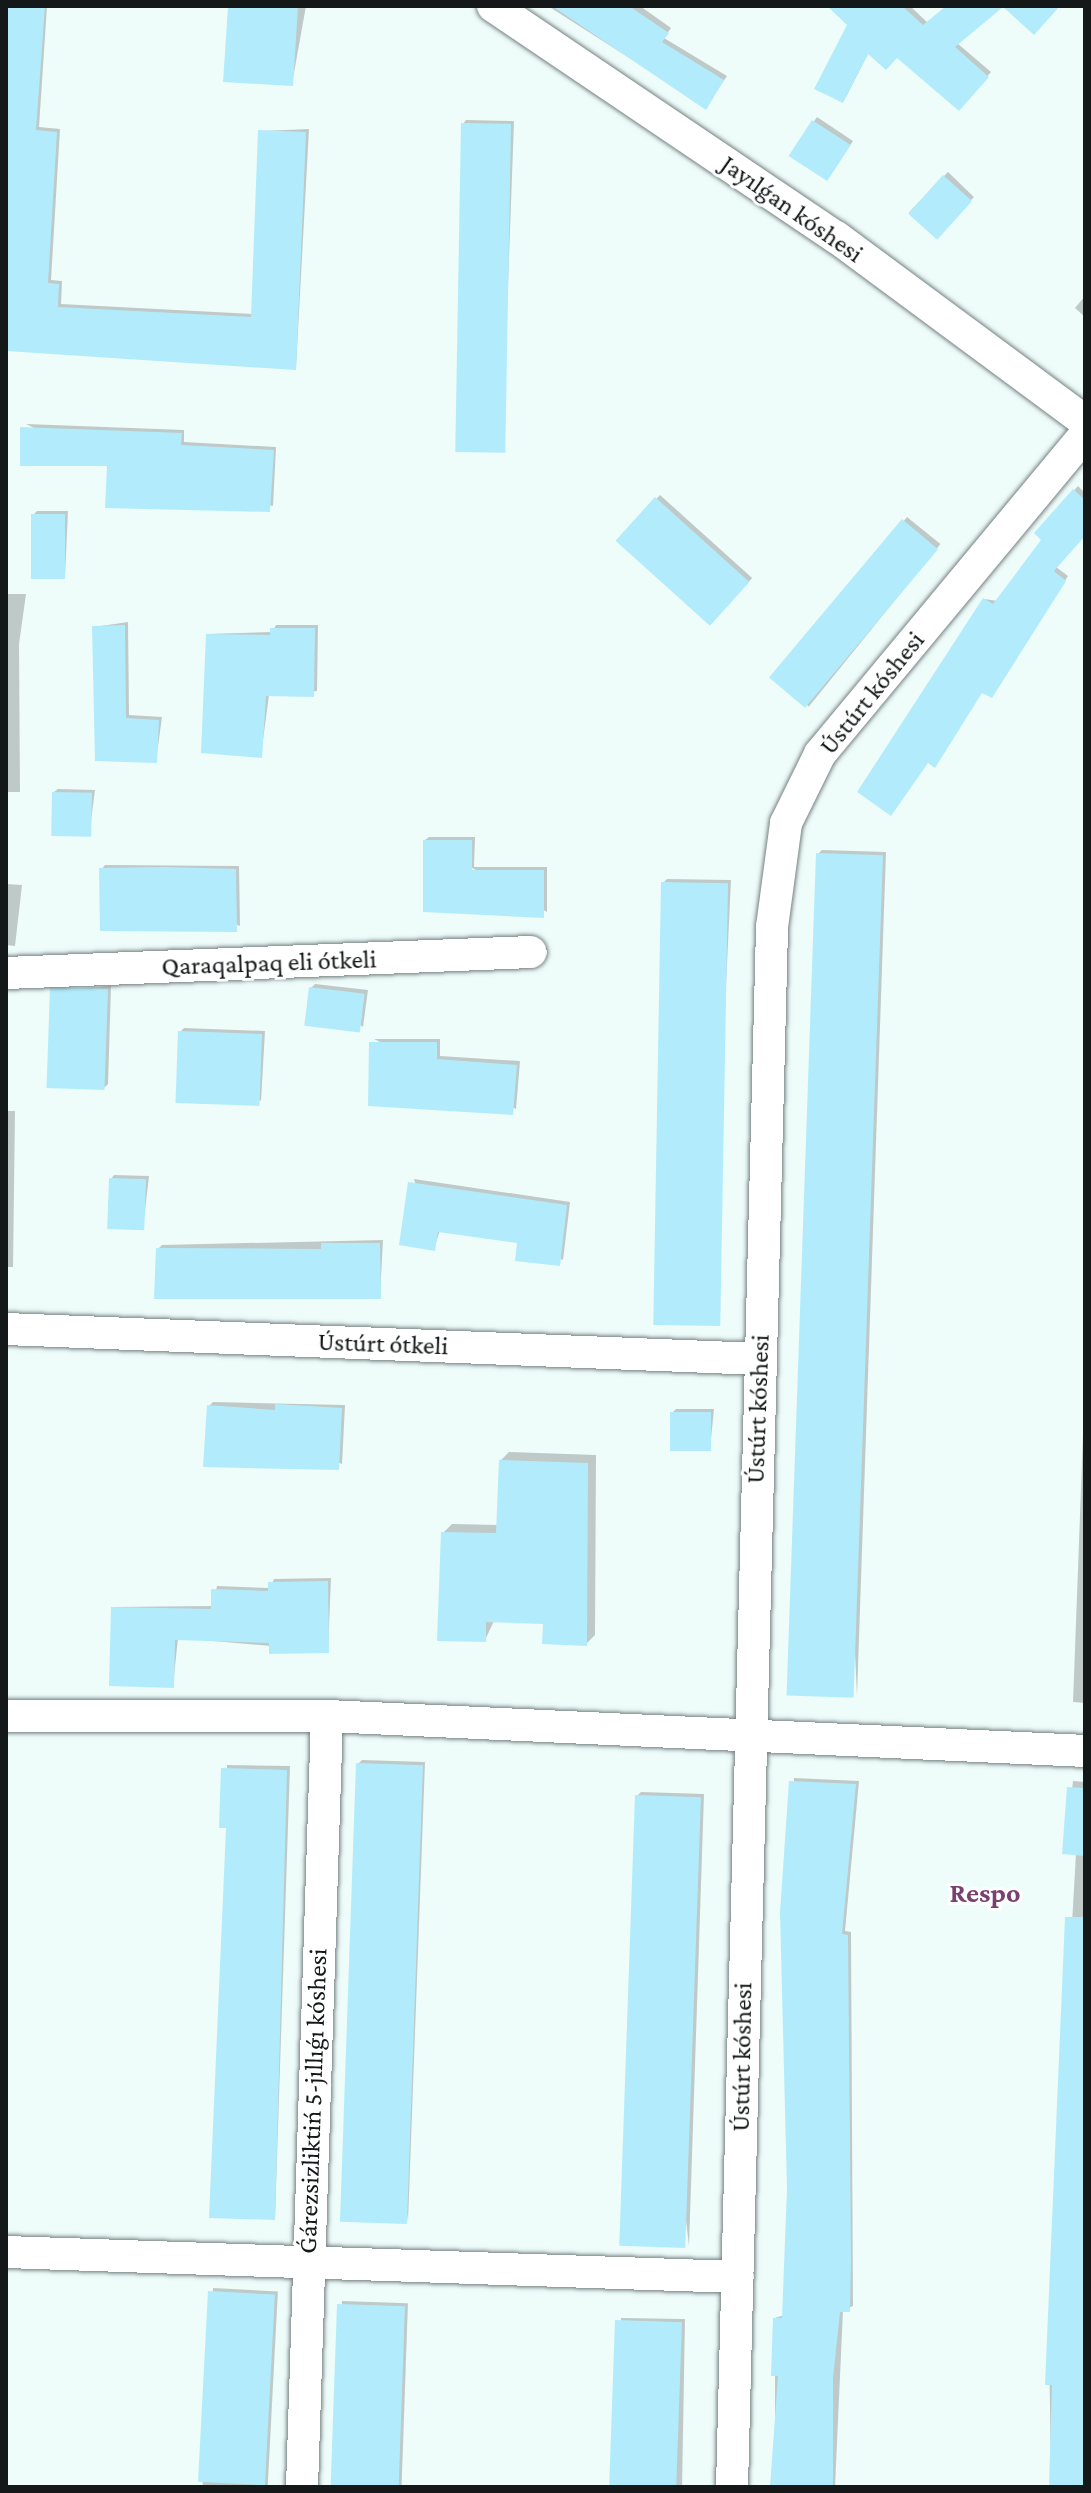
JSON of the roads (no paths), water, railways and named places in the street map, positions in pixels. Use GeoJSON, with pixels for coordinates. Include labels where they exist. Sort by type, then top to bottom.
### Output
{"type":"FeatureCollection","features":[{"type":"Feature","properties":{"kind":"street","name":"Jayılǵan kóshesi"},"geometry":{"type":"LineString","coordinates":[[493,6],[836,237],[1085,421]]}},
{"type":"Feature","properties":{"kind":"street","name":"Ústúrt kóshesi"},"geometry":{"type":"LineString","coordinates":[[732,2487],[748,1734],[772,927],[786,823],[820,754],[1085,435]]}},
{"type":"Feature","properties":{"kind":"street","name":"Qaraqalpaq eli ótkeli"},"geometry":{"type":"LineString","coordinates":[[6,973],[531,952]]}},
{"type":"Feature","properties":{"kind":"street","name":"Ústúrt ótkeli"},"geometry":{"type":"LineString","coordinates":[[6,1329],[759,1359]]}},
{"type":"Feature","properties":{"kind":"street"},"geometry":{"type":"LineString","coordinates":[[6,1716],[327,1716],[1085,1751]]}},
{"type":"Feature","properties":{"kind":"street","name":"Ǵárezsizliktiń 5-jıllıǵı kóshesi"},"geometry":{"type":"LineString","coordinates":[[302,2487],[327,1716]]}},
{"type":"Feature","properties":{"kind":"street"},"geometry":{"type":"LineString","coordinates":[[6,2252],[738,2277]]}},
{"type":"Feature","properties":{"kind":"district","name":"Respo"},"geometry":{"type":"Point","coordinates":[985,1893]}}]}
